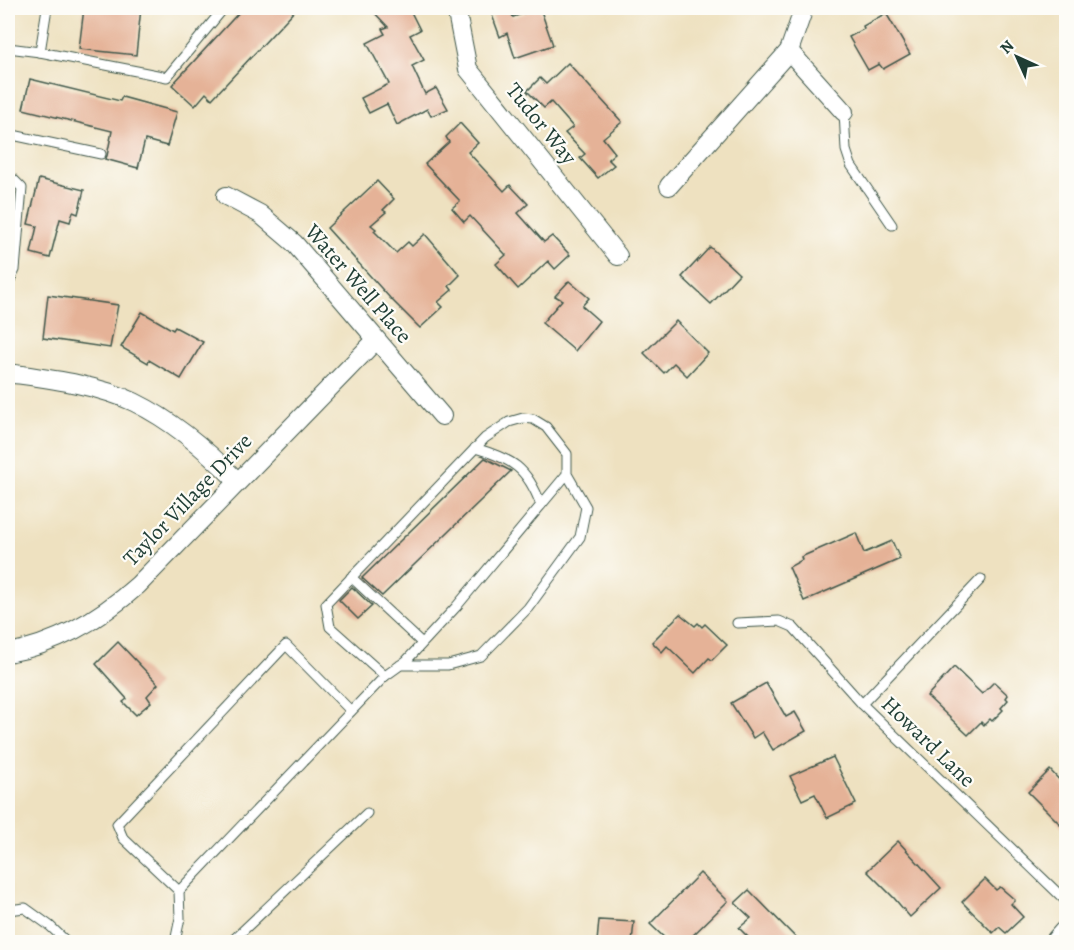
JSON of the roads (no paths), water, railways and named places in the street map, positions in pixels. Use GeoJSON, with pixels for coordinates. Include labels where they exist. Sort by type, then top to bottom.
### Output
{"type":"FeatureCollection","features":[{"type":"Feature","properties":{"kind":"street","name":"Tudor Way"},"geometry":{"type":"LineString","coordinates":[[456,8],[468,69],[618,256]]}},
{"type":"Feature","properties":{"kind":"street"},"geometry":{"type":"LineString","coordinates":[[669,186],[789,51],[804,8]]}},
{"type":"Feature","properties":{"kind":"street"},"geometry":{"type":"LineString","coordinates":[[789,51],[844,111]]}},
{"type":"Feature","properties":{"kind":"street","name":"Water Well Place"},"geometry":{"type":"LineString","coordinates":[[226,196],[255,210],[283,232],[442,416]]}},
{"type":"Feature","properties":{"kind":"street","name":"Taylor Village Drive"},"geometry":{"type":"LineString","coordinates":[[8,653],[51,642],[94,619],[116,604],[138,585],[376,340]]}},
{"type":"Feature","properties":{"kind":"street"},"geometry":{"type":"LineString","coordinates":[[8,373],[87,387],[134,402],[200,446],[237,481]]}},
{"type":"Feature","properties":{"kind":"street"},"geometry":{"type":"LineString","coordinates":[[1059,942],[1066,934]]}},
{"type":"Feature","properties":{"kind":"lane"},"geometry":{"type":"LineString","coordinates":[[40,52],[47,8]]}},
{"type":"Feature","properties":{"kind":"lane"},"geometry":{"type":"LineString","coordinates":[[8,48],[167,76],[224,8]]}},
{"type":"Feature","properties":{"kind":"lane"},"geometry":{"type":"LineString","coordinates":[[844,111],[846,150],[851,165],[892,225]]}},
{"type":"Feature","properties":{"kind":"lane"},"geometry":{"type":"LineString","coordinates":[[8,134],[101,154]]}},
{"type":"Feature","properties":{"kind":"lane"},"geometry":{"type":"LineString","coordinates":[[8,174],[22,188],[15,270],[8,284]]}},
{"type":"Feature","properties":{"kind":"lane"},"geometry":{"type":"LineString","coordinates":[[385,676],[330,627],[326,604],[485,438],[508,422],[523,418],[533,419],[546,427],[567,454],[567,474],[585,507],[580,537],[528,608],[481,656],[448,665],[400,665]]}},
{"type":"Feature","properties":{"kind":"lane"},"geometry":{"type":"LineString","coordinates":[[475,448],[497,454],[518,465],[534,485],[541,505]]}},
{"type":"Feature","properties":{"kind":"lane"},"geometry":{"type":"LineString","coordinates":[[179,891],[385,676],[400,665],[456,607],[567,474]]}},
{"type":"Feature","properties":{"kind":"lane"},"geometry":{"type":"LineString","coordinates":[[351,577],[422,643]]}},
{"type":"Feature","properties":{"kind":"lane","name":"Howard Lane"},"geometry":{"type":"LineString","coordinates":[[981,579],[862,704],[1066,902]]}},
{"type":"Feature","properties":{"kind":"lane"},"geometry":{"type":"LineString","coordinates":[[737,623],[780,621],[793,627],[862,704]]}},
{"type":"Feature","properties":{"kind":"lane"},"geometry":{"type":"LineString","coordinates":[[175,942],[180,918],[179,891],[123,838],[117,824],[286,645],[351,711]]}},
{"type":"Feature","properties":{"kind":"lane"},"geometry":{"type":"LineString","coordinates":[[231,942],[367,813]]}},
{"type":"Feature","properties":{"kind":"lane"},"geometry":{"type":"LineString","coordinates":[[8,910],[25,908],[67,942]]}}]}
